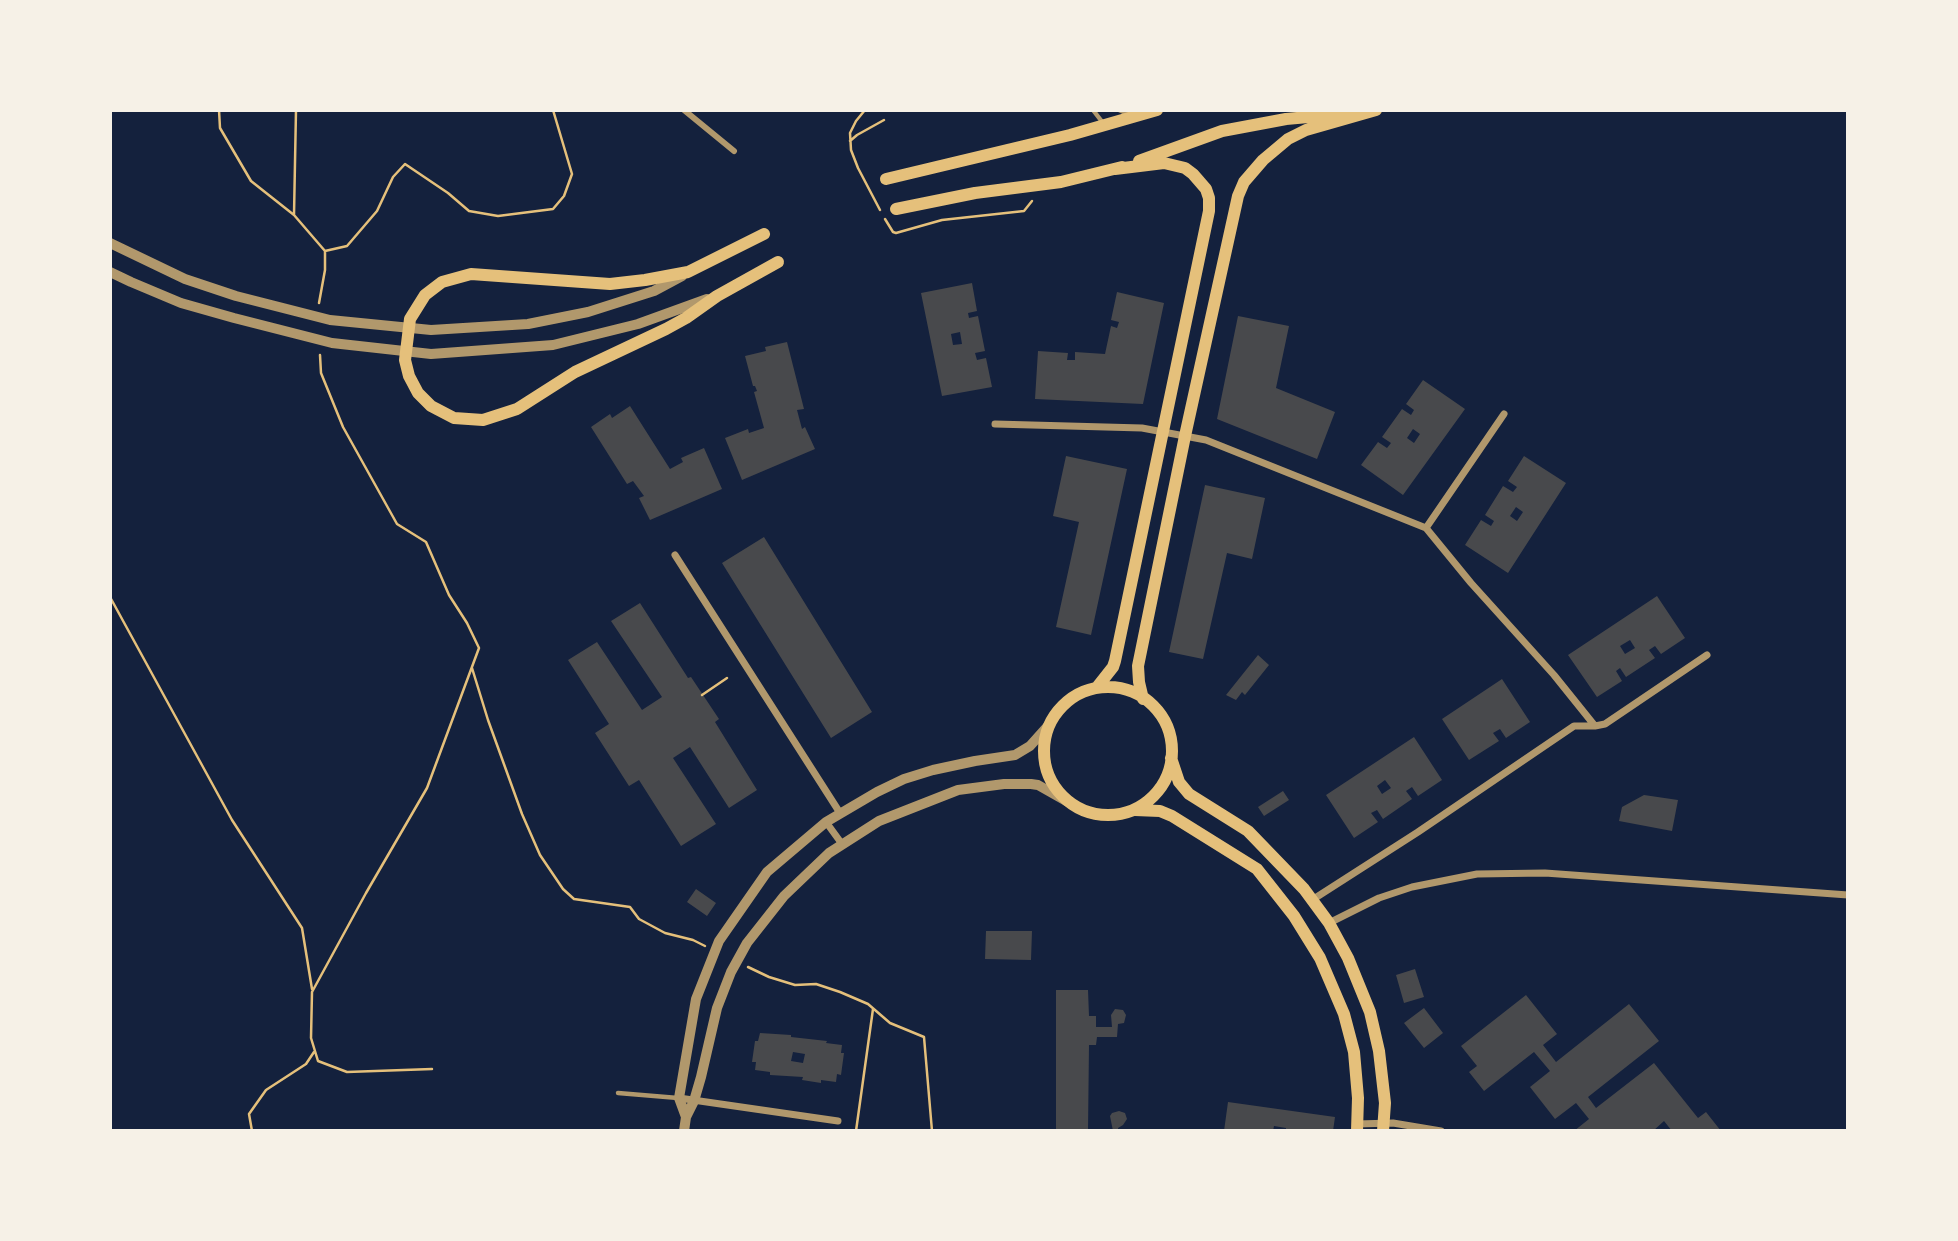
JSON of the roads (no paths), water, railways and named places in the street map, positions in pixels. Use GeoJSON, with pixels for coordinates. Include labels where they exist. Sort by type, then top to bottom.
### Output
{"type":"FeatureCollection","features":[{"type":"Feature","properties":{"kind":"main road"},"geometry":{"type":"LineString","coordinates":[[886,179],[1106,126],[1157,110]]}},
{"type":"Feature","properties":{"kind":"main road"},"geometry":{"type":"LineString","coordinates":[[896,209],[975,193],[1061,182],[1115,169],[1222,131],[1286,119],[1375,110]]}},
{"type":"Feature","properties":{"kind":"main road"},"geometry":{"type":"LineString","coordinates":[[1143,699],[1138,666],[1238,196],[1244,182],[1263,160],[1288,139],[1306,130],[1375,110]]}},
{"type":"Feature","properties":{"kind":"main road"},"geometry":{"type":"LineString","coordinates":[[1098,686],[1114,667],[1208,222],[1209,198],[1200,181],[1185,168],[1164,163],[1115,169]]}},
{"type":"Feature","properties":{"kind":"main road"},"geometry":{"type":"LineString","coordinates":[[764,234],[688,272],[610,284],[471,274],[442,282],[425,295],[410,319],[405,360],[409,376],[418,393],[431,406],[454,418],[483,420],[517,409],[575,372],[686,318],[717,296],[778,262]]}},
{"type":"Feature","properties":{"kind":"main road"},"geometry":{"type":"LineString","coordinates":[[1114,686],[1143,699],[1158,713],[1168,729],[1171,758],[1168,775],[1161,789],[1135,810],[1123,816],[1091,816],[1068,802],[1055,788],[1047,769],[1044,749],[1047,727],[1056,709],[1083,690],[1114,686]]}},
{"type":"Feature","properties":{"kind":"main road"},"geometry":{"type":"LineString","coordinates":[[1171,758],[1179,782],[1189,794],[1248,831],[1304,889],[1329,923],[1348,958],[1370,1012],[1379,1051],[1385,1103],[1383,1127]]}},
{"type":"Feature","properties":{"kind":"main road"},"geometry":{"type":"LineString","coordinates":[[1135,810],[1160,811],[1257,869],[1294,916],[1320,958],[1344,1014],[1354,1052],[1358,1098],[1357,1128]]}},
{"type":"Feature","properties":{"kind":"street"},"geometry":{"type":"LineString","coordinates":[[684,110],[734,151]]}},
{"type":"Feature","properties":{"kind":"street"},"geometry":{"type":"LineString","coordinates":[[110,243],[185,279],[236,296],[330,320],[431,330],[528,324],[588,312],[654,291],[688,272]]}},
{"type":"Feature","properties":{"kind":"street"},"geometry":{"type":"LineString","coordinates":[[110,272],[181,303],[234,318],[332,343],[431,354],[553,345],[638,324],[717,296]]}},
{"type":"Feature","properties":{"kind":"street"},"geometry":{"type":"LineString","coordinates":[[1426,528],[1504,414]]}},
{"type":"Feature","properties":{"kind":"street"},"geometry":{"type":"LineString","coordinates":[[995,424],[1142,428],[1206,440],[1426,528],[1595,726]]}},
{"type":"Feature","properties":{"kind":"street"},"geometry":{"type":"LineString","coordinates":[[675,555],[841,813]]}},
{"type":"Feature","properties":{"kind":"street"},"geometry":{"type":"LineString","coordinates":[[1312,900],[1574,726],[1605,724],[1707,655]]}},
{"type":"Feature","properties":{"kind":"street"},"geometry":{"type":"LineString","coordinates":[[686,1117],[679,1098],[681,1075],[698,993],[719,941],[767,872],[826,822],[877,792],[904,779],[933,770],[1015,755],[1030,746],[1047,727]]}},
{"type":"Feature","properties":{"kind":"street"},"geometry":{"type":"LineString","coordinates":[[684,1131],[686,1117],[702,1077],[711,1028],[731,972],[747,943],[783,897],[829,853],[879,821],[958,790],[1004,783],[1031,783],[1068,802]]}},
{"type":"Feature","properties":{"kind":"street"},"geometry":{"type":"LineString","coordinates":[[826,822],[842,844]]}},
{"type":"Feature","properties":{"kind":"street"},"geometry":{"type":"LineString","coordinates":[[1329,923],[1380,898],[1412,887],[1477,874],[1545,873],[1848,895]]}},
{"type":"Feature","properties":{"kind":"street"},"geometry":{"type":"LineString","coordinates":[[679,1098],[838,1121]]}},
{"type":"Feature","properties":{"kind":"street"},"geometry":{"type":"LineString","coordinates":[[1357,1128],[1383,1127],[1392,1123],[1441,1131]]}},
{"type":"Feature","properties":{"kind":"lane"},"geometry":{"type":"LineString","coordinates":[[1093,110],[1106,126]]}},
{"type":"Feature","properties":{"kind":"lane"},"geometry":{"type":"LineString","coordinates":[[1119,110],[1136,117]]}},
{"type":"Feature","properties":{"kind":"lane"},"geometry":{"type":"LineString","coordinates":[[618,1093],[679,1098]]}}]}
